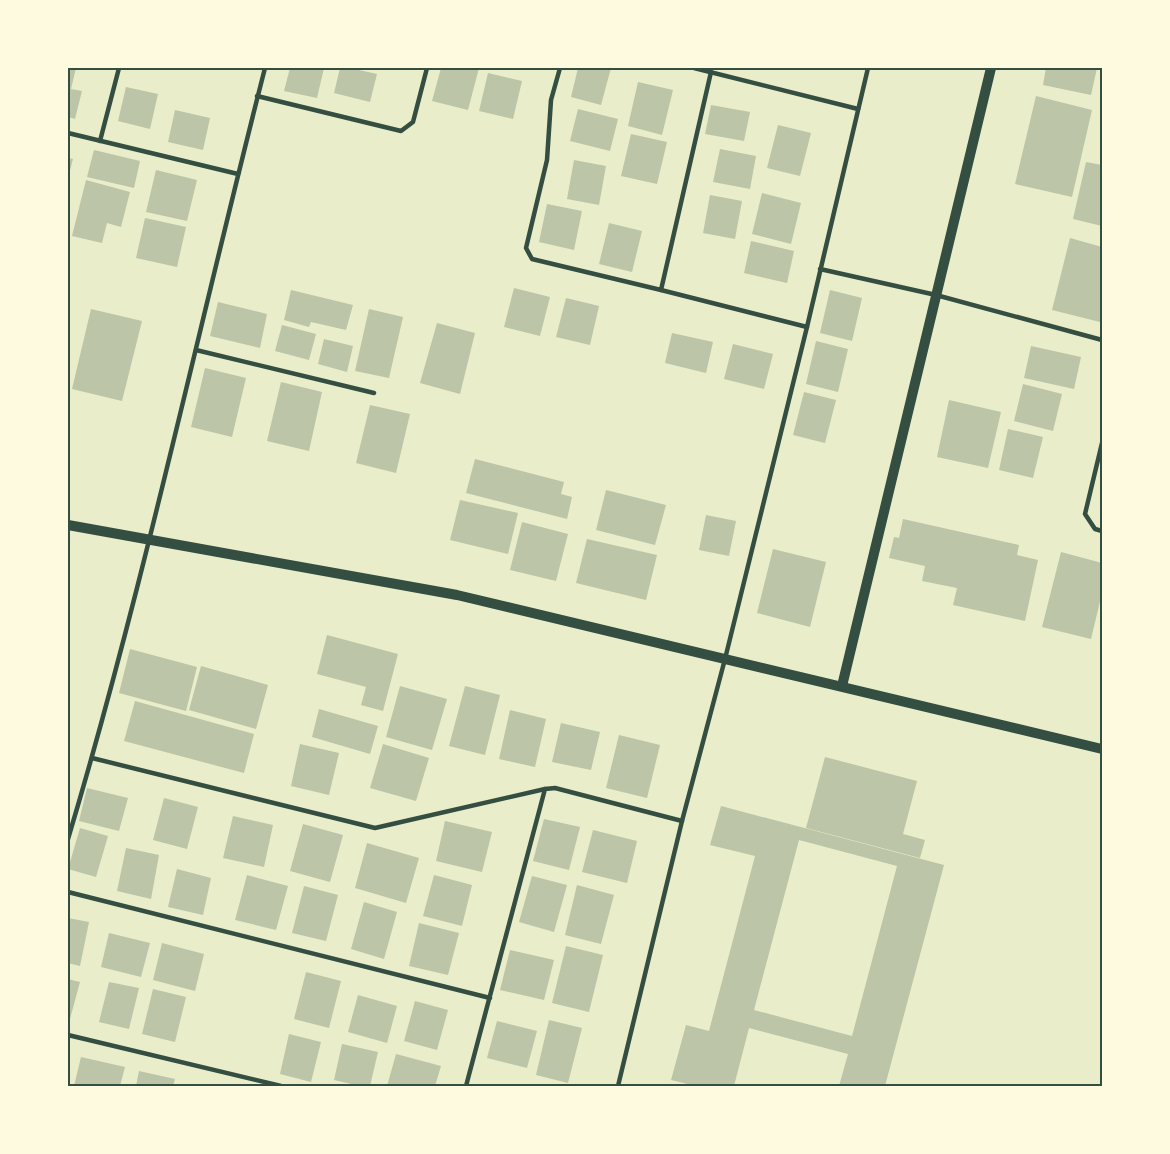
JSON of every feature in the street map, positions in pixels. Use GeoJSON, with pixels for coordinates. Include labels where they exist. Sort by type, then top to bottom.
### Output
{"type":"FeatureCollection","features":[{"type":"Feature","properties":{"kind":"street"},"geometry":{"type":"LineString","coordinates":[[842,686],[991,68]]}},
{"type":"Feature","properties":{"kind":"street"},"geometry":{"type":"LineString","coordinates":[[68,525],[457,595],[1102,749]]}},
{"type":"Feature","properties":{"kind":"lane"},"geometry":{"type":"LineString","coordinates":[[100,141],[119,68]]}},
{"type":"Feature","properties":{"kind":"lane"},"geometry":{"type":"LineString","coordinates":[[68,839],[92,758],[149,540],[265,68]]}},
{"type":"Feature","properties":{"kind":"lane"},"geometry":{"type":"LineString","coordinates":[[258,96],[401,131],[413,122],[427,68]]}},
{"type":"Feature","properties":{"kind":"lane"},"geometry":{"type":"LineString","coordinates":[[560,68],[551,99],[547,160],[526,248],[532,260],[807,327]]}},
{"type":"Feature","properties":{"kind":"lane"},"geometry":{"type":"LineString","coordinates":[[694,68],[858,109]]}},
{"type":"Feature","properties":{"kind":"lane"},"geometry":{"type":"LineString","coordinates":[[618,1086],[682,821],[725,659],[807,327],[868,68]]}},
{"type":"Feature","properties":{"kind":"lane"},"geometry":{"type":"LineString","coordinates":[[661,290],[711,72]]}},
{"type":"Feature","properties":{"kind":"lane"},"geometry":{"type":"LineString","coordinates":[[68,133],[238,174]]}},
{"type":"Feature","properties":{"kind":"lane"},"geometry":{"type":"LineString","coordinates":[[820,269],[936,295],[1102,340]]}},
{"type":"Feature","properties":{"kind":"lane"},"geometry":{"type":"LineString","coordinates":[[196,350],[374,393]]}},
{"type":"Feature","properties":{"kind":"lane"},"geometry":{"type":"LineString","coordinates":[[1102,443],[1084,514],[1095,529],[1102,531]]}},
{"type":"Feature","properties":{"kind":"lane"},"geometry":{"type":"LineString","coordinates":[[92,758],[375,828],[555,788],[682,821]]}},
{"type":"Feature","properties":{"kind":"lane"},"geometry":{"type":"LineString","coordinates":[[466,1086],[545,789]]}},
{"type":"Feature","properties":{"kind":"lane"},"geometry":{"type":"LineString","coordinates":[[68,892],[490,998]]}},
{"type":"Feature","properties":{"kind":"lane"},"geometry":{"type":"LineString","coordinates":[[68,1035],[281,1086]]}},
{"type":"Feature","properties":{"kind":"building"},"geometry":{"type":"Polygon","coordinates":[[[68,68],[76,68],[71,89],[82,91],[75,119],[68,117],[68,68]]]}},
{"type":"Feature","properties":{"kind":"building"},"geometry":{"type":"Polygon","coordinates":[[[290,68],[324,68],[317,98],[284,91],[290,68]]]}},
{"type":"Feature","properties":{"kind":"building"},"geometry":{"type":"Polygon","coordinates":[[[340,68],[377,74],[370,102],[334,93],[340,68]]]}},
{"type":"Feature","properties":{"kind":"building"},"geometry":{"type":"Polygon","coordinates":[[[441,68],[479,68],[468,110],[432,101],[441,68]]]}},
{"type":"Feature","properties":{"kind":"building"},"geometry":{"type":"Polygon","coordinates":[[[578,68],[611,68],[601,105],[571,97],[578,68]]]}},
{"type":"Feature","properties":{"kind":"building"},"geometry":{"type":"Polygon","coordinates":[[[1046,68],[1097,68],[1091,95],[1043,85],[1046,68]]]}},
{"type":"Feature","properties":{"kind":"building"},"geometry":{"type":"Polygon","coordinates":[[[488,73],[522,81],[513,119],[479,111],[488,73]]]}},
{"type":"Feature","properties":{"kind":"building"},"geometry":{"type":"Polygon","coordinates":[[[638,82],[673,90],[662,135],[628,126],[638,82]]]}},
{"type":"Feature","properties":{"kind":"building"},"geometry":{"type":"Polygon","coordinates":[[[126,87],[158,94],[150,129],[118,121],[126,87]]]}},
{"type":"Feature","properties":{"kind":"building"},"geometry":{"type":"Polygon","coordinates":[[[1036,96],[1092,110],[1072,197],[1015,184],[1036,96]]]}},
{"type":"Feature","properties":{"kind":"building"},"geometry":{"type":"Polygon","coordinates":[[[711,105],[750,112],[744,141],[705,134],[711,105]]]}},
{"type":"Feature","properties":{"kind":"building"},"geometry":{"type":"Polygon","coordinates":[[[578,109],[618,119],[610,151],[570,141],[578,109]]]}},
{"type":"Feature","properties":{"kind":"building"},"geometry":{"type":"Polygon","coordinates":[[[175,110],[210,118],[203,150],[168,142],[175,110]]]}},
{"type":"Feature","properties":{"kind":"building"},"geometry":{"type":"Polygon","coordinates":[[[778,125],[811,133],[800,176],[767,168],[778,125]]]}},
{"type":"Feature","properties":{"kind":"building"},"geometry":{"type":"Polygon","coordinates":[[[631,134],[667,142],[657,184],[621,176],[631,134]]]}},
{"type":"Feature","properties":{"kind":"building"},"geometry":{"type":"Polygon","coordinates":[[[720,149],[756,156],[750,189],[713,182],[720,149]]]}},
{"type":"Feature","properties":{"kind":"building"},"geometry":{"type":"Polygon","coordinates":[[[94,150],[140,161],[134,188],[87,177],[94,150]]]}},
{"type":"Feature","properties":{"kind":"building"},"geometry":{"type":"Polygon","coordinates":[[[68,158],[73,159],[68,178],[68,158]]]}},
{"type":"Feature","properties":{"kind":"building"},"geometry":{"type":"Polygon","coordinates":[[[574,160],[606,166],[599,205],[567,199],[574,160]]]}},
{"type":"Feature","properties":{"kind":"building"},"geometry":{"type":"Polygon","coordinates":[[[1086,162],[1102,165],[1102,226],[1073,219],[1086,162]]]}},
{"type":"Feature","properties":{"kind":"building"},"geometry":{"type":"Polygon","coordinates":[[[156,170],[197,180],[187,221],[146,212],[156,170]]]}},
{"type":"Feature","properties":{"kind":"building"},"geometry":{"type":"Polygon","coordinates":[[[86,180],[130,192],[121,227],[107,223],[102,243],[72,236],[86,180]]]}},
{"type":"Feature","properties":{"kind":"building"},"geometry":{"type":"Polygon","coordinates":[[[762,193],[801,203],[791,244],[752,234],[762,193]]]}},
{"type":"Feature","properties":{"kind":"building"},"geometry":{"type":"Polygon","coordinates":[[[710,195],[742,201],[735,239],[703,233],[710,195]]]}},
{"type":"Feature","properties":{"kind":"building"},"geometry":{"type":"Polygon","coordinates":[[[547,204],[582,211],[574,250],[539,242],[547,204]]]}},
{"type":"Feature","properties":{"kind":"building"},"geometry":{"type":"Polygon","coordinates":[[[145,218],[186,227],[177,267],[136,258],[145,218]]]}},
{"type":"Feature","properties":{"kind":"building"},"geometry":{"type":"Polygon","coordinates":[[[609,223],[642,231],[632,272],[599,264],[609,223]]]}},
{"type":"Feature","properties":{"kind":"building"},"geometry":{"type":"Polygon","coordinates":[[[1070,238],[1102,247],[1100,322],[1052,310],[1070,238]]]}},
{"type":"Feature","properties":{"kind":"building"},"geometry":{"type":"Polygon","coordinates":[[[751,241],[794,251],[787,283],[744,273],[751,241]]]}},
{"type":"Feature","properties":{"kind":"building"},"geometry":{"type":"Polygon","coordinates":[[[514,288],[550,297],[540,336],[504,327],[514,288]]]}},
{"type":"Feature","properties":{"kind":"building"},"geometry":{"type":"Polygon","coordinates":[[[291,290],[353,305],[346,330],[311,322],[309,327],[284,320],[291,290]]]}},
{"type":"Feature","properties":{"kind":"building"},"geometry":{"type":"Polygon","coordinates":[[[830,290],[862,298],[852,341],[820,333],[830,290]]]}},
{"type":"Feature","properties":{"kind":"building"},"geometry":{"type":"Polygon","coordinates":[[[566,298],[599,306],[590,345],[556,337],[566,298]]]}},
{"type":"Feature","properties":{"kind":"building"},"geometry":{"type":"Polygon","coordinates":[[[218,302],[267,314],[260,348],[210,336],[218,302]]]}},
{"type":"Feature","properties":{"kind":"building"},"geometry":{"type":"Polygon","coordinates":[[[91,309],[142,321],[122,401],[72,389],[91,309]]]}},
{"type":"Feature","properties":{"kind":"building"},"geometry":{"type":"Polygon","coordinates":[[[369,309],[403,317],[389,378],[355,371],[369,309]]]}},
{"type":"Feature","properties":{"kind":"building"},"geometry":{"type":"Polygon","coordinates":[[[437,323],[475,333],[460,394],[420,383],[437,323]]]}},
{"type":"Feature","properties":{"kind":"building"},"geometry":{"type":"Polygon","coordinates":[[[282,325],[316,334],[309,360],[275,351],[282,325]]]}},
{"type":"Feature","properties":{"kind":"building"},"geometry":{"type":"Polygon","coordinates":[[[672,333],[713,342],[706,373],[665,363],[672,333]]]}},
{"type":"Feature","properties":{"kind":"building"},"geometry":{"type":"Polygon","coordinates":[[[324,339],[353,346],[347,372],[318,364],[324,339]]]}},
{"type":"Feature","properties":{"kind":"building"},"geometry":{"type":"Polygon","coordinates":[[[816,341],[848,349],[838,392],[806,384],[816,341]]]}},
{"type":"Feature","properties":{"kind":"building"},"geometry":{"type":"Polygon","coordinates":[[[733,344],[773,354],[764,389],[724,379],[733,344]]]}},
{"type":"Feature","properties":{"kind":"building"},"geometry":{"type":"Polygon","coordinates":[[[1031,346],[1081,357],[1074,389],[1024,378],[1031,346]]]}},
{"type":"Feature","properties":{"kind":"building"},"geometry":{"type":"Polygon","coordinates":[[[205,368],[246,378],[232,437],[191,427],[205,368]]]}},
{"type":"Feature","properties":{"kind":"building"},"geometry":{"type":"Polygon","coordinates":[[[281,382],[322,392],[309,451],[267,441],[281,382]]]}},
{"type":"Feature","properties":{"kind":"building"},"geometry":{"type":"Polygon","coordinates":[[[1023,384],[1062,394],[1053,431],[1014,421],[1023,384]]]}},
{"type":"Feature","properties":{"kind":"building"},"geometry":{"type":"Polygon","coordinates":[[[804,392],[836,400],[825,443],[793,435],[804,392]]]}},
{"type":"Feature","properties":{"kind":"building"},"geometry":{"type":"Polygon","coordinates":[[[949,400],[1001,412],[988,468],[937,457],[949,400]]]}},
{"type":"Feature","properties":{"kind":"building"},"geometry":{"type":"Polygon","coordinates":[[[370,405],[410,414],[396,473],[356,463],[370,405]]]}},
{"type":"Feature","properties":{"kind":"building"},"geometry":{"type":"Polygon","coordinates":[[[1008,429],[1043,437],[1033,478],[999,470],[1008,429]]]}},
{"type":"Feature","properties":{"kind":"building"},"geometry":{"type":"Polygon","coordinates":[[[475,459],[564,482],[561,494],[572,497],[567,519],[466,493],[475,459]]]}},
{"type":"Feature","properties":{"kind":"building"},"geometry":{"type":"Polygon","coordinates":[[[606,490],[666,505],[655,545],[596,530],[606,490]]]}},
{"type":"Feature","properties":{"kind":"building"},"geometry":{"type":"Polygon","coordinates":[[[460,500],[518,513],[508,554],[450,540],[460,500]]]}},
{"type":"Feature","properties":{"kind":"building"},"geometry":{"type":"Polygon","coordinates":[[[706,515],[736,521],[729,556],[699,550],[706,515]]]}},
{"type":"Feature","properties":{"kind":"building"},"geometry":{"type":"Polygon","coordinates":[[[903,519],[1019,545],[1017,555],[1038,560],[1025,621],[953,605],[957,588],[922,581],[925,566],[889,558],[894,537],[899,538],[903,519]]]}},
{"type":"Feature","properties":{"kind":"building"},"geometry":{"type":"Polygon","coordinates":[[[522,522],[568,534],[556,581],[510,570],[522,522]]]}},
{"type":"Feature","properties":{"kind":"building"},"geometry":{"type":"Polygon","coordinates":[[[587,539],[657,555],[646,600],[576,583],[587,539]]]}},
{"type":"Feature","properties":{"kind":"building"},"geometry":{"type":"Polygon","coordinates":[[[773,549],[826,562],[810,627],[757,613],[773,549]]]}},
{"type":"Feature","properties":{"kind":"building"},"geometry":{"type":"Polygon","coordinates":[[[1061,552],[1102,563],[1102,593],[1091,639],[1042,627],[1061,552]]]}},
{"type":"Feature","properties":{"kind":"building"},"geometry":{"type":"Polygon","coordinates":[[[327,635],[398,654],[383,711],[361,705],[366,687],[317,674],[327,635]]]}},
{"type":"Feature","properties":{"kind":"building"},"geometry":{"type":"Polygon","coordinates":[[[130,649],[197,667],[186,711],[119,693],[130,649]]]}},
{"type":"Feature","properties":{"kind":"building"},"geometry":{"type":"Polygon","coordinates":[[[201,666],[268,685],[256,729],[189,710],[201,666]]]}},
{"type":"Feature","properties":{"kind":"building"},"geometry":{"type":"Polygon","coordinates":[[[400,686],[447,699],[432,750],[386,737],[400,686]]]}},
{"type":"Feature","properties":{"kind":"building"},"geometry":{"type":"Polygon","coordinates":[[[465,686],[500,695],[485,755],[449,746],[465,686]]]}},
{"type":"Feature","properties":{"kind":"building"},"geometry":{"type":"Polygon","coordinates":[[[135,701],[254,734],[244,773],[124,741],[135,701]]]}},
{"type":"Feature","properties":{"kind":"building"},"geometry":{"type":"Polygon","coordinates":[[[319,709],[378,726],[370,754],[312,737],[319,709]]]}},
{"type":"Feature","properties":{"kind":"building"},"geometry":{"type":"Polygon","coordinates":[[[510,710],[546,719],[535,767],[499,759],[510,710]]]}},
{"type":"Feature","properties":{"kind":"building"},"geometry":{"type":"Polygon","coordinates":[[[561,723],[600,732],[591,770],[552,762],[561,723]]]}},
{"type":"Feature","properties":{"kind":"building"},"geometry":{"type":"Polygon","coordinates":[[[619,735],[660,745],[647,798],[606,788],[619,735]]]}},
{"type":"Feature","properties":{"kind":"building"},"geometry":{"type":"Polygon","coordinates":[[[300,744],[339,753],[329,795],[291,786],[300,744]]]}},
{"type":"Feature","properties":{"kind":"building"},"geometry":{"type":"Polygon","coordinates":[[[383,744],[429,758],[416,801],[370,788],[383,744]]]}},
{"type":"Feature","properties":{"kind":"building"},"geometry":{"type":"Polygon","coordinates":[[[825,757],[917,781],[903,834],[925,840],[920,858],[806,828],[825,757]]]}},
{"type":"Feature","properties":{"kind":"building"},"geometry":{"type":"Polygon","coordinates":[[[87,788],[128,798],[119,831],[79,821],[87,788]]]}},
{"type":"Feature","properties":{"kind":"building"},"geometry":{"type":"Polygon","coordinates":[[[164,798],[198,807],[187,849],[153,840],[164,798]]]}},
{"type":"Feature","properties":{"kind":"building"},"geometry":{"type":"Polygon","coordinates":[[[721,806],[944,865],[885,1086],[839,1086],[848,1054],[749,1028],[734,1086],[696,1086],[671,1080],[686,1025],[709,1031],[755,856],[710,845],[721,806]],[[799,840],[754,1010],[852,1036],[897,866],[799,840]]]}},
{"type":"Feature","properties":{"kind":"building"},"geometry":{"type":"Polygon","coordinates":[[[233,816],[273,825],[264,867],[223,858],[233,816]]]}},
{"type":"Feature","properties":{"kind":"building"},"geometry":{"type":"Polygon","coordinates":[[[544,819],[580,827],[569,870],[533,861],[544,819]]]}},
{"type":"Feature","properties":{"kind":"building"},"geometry":{"type":"Polygon","coordinates":[[[445,821],[492,832],[482,872],[436,861],[445,821]]]}},
{"type":"Feature","properties":{"kind":"building"},"geometry":{"type":"Polygon","coordinates":[[[303,824],[343,835],[330,882],[290,871],[303,824]]]}},
{"type":"Feature","properties":{"kind":"building"},"geometry":{"type":"Polygon","coordinates":[[[80,828],[108,836],[96,877],[68,869],[80,828]]]}},
{"type":"Feature","properties":{"kind":"building"},"geometry":{"type":"Polygon","coordinates":[[[593,830],[637,841],[627,883],[582,872],[593,830]]]}},
{"type":"Feature","properties":{"kind":"building"},"geometry":{"type":"Polygon","coordinates":[[[367,843],[419,858],[406,903],[355,888],[367,843]]]}},
{"type":"Feature","properties":{"kind":"building"},"geometry":{"type":"Polygon","coordinates":[[[126,848],[159,855],[151,899],[117,891],[126,848]]]}},
{"type":"Feature","properties":{"kind":"building"},"geometry":{"type":"Polygon","coordinates":[[[177,869],[211,878],[203,915],[168,907],[177,869]]]}},
{"type":"Feature","properties":{"kind":"building"},"geometry":{"type":"Polygon","coordinates":[[[247,875],[288,886],[276,930],[235,920],[247,875]]]}},
{"type":"Feature","properties":{"kind":"building"},"geometry":{"type":"Polygon","coordinates":[[[434,875],[472,885],[462,926],[423,916],[434,875]]]}},
{"type":"Feature","properties":{"kind":"building"},"geometry":{"type":"Polygon","coordinates":[[[532,876],[567,885],[554,932],[519,922],[532,876]]]}},
{"type":"Feature","properties":{"kind":"building"},"geometry":{"type":"Polygon","coordinates":[[[577,885],[614,895],[601,944],[565,935],[577,885]]]}},
{"type":"Feature","properties":{"kind":"building"},"geometry":{"type":"Polygon","coordinates":[[[304,886],[338,895],[326,941],[292,933],[304,886]]]}},
{"type":"Feature","properties":{"kind":"building"},"geometry":{"type":"Polygon","coordinates":[[[364,902],[397,912],[384,959],[351,949],[364,902]]]}},
{"type":"Feature","properties":{"kind":"building"},"geometry":{"type":"Polygon","coordinates":[[[68,918],[89,922],[80,966],[68,963],[68,918]]]}},
{"type":"Feature","properties":{"kind":"building"},"geometry":{"type":"Polygon","coordinates":[[[419,923],[459,933],[448,975],[409,966],[419,923]]]}},
{"type":"Feature","properties":{"kind":"building"},"geometry":{"type":"Polygon","coordinates":[[[109,933],[150,943],[141,977],[101,967],[109,933]]]}},
{"type":"Feature","properties":{"kind":"building"},"geometry":{"type":"Polygon","coordinates":[[[162,943],[204,954],[195,991],[153,980],[162,943]]]}},
{"type":"Feature","properties":{"kind":"building"},"geometry":{"type":"Polygon","coordinates":[[[566,946],[603,955],[589,1012],[552,1003],[566,946]]]}},
{"type":"Feature","properties":{"kind":"building"},"geometry":{"type":"Polygon","coordinates":[[[510,950],[554,960],[544,1000],[500,990],[510,950]]]}},
{"type":"Feature","properties":{"kind":"building"},"geometry":{"type":"Polygon","coordinates":[[[306,972],[341,981],[329,1028],[294,1019],[306,972]]]}},
{"type":"Feature","properties":{"kind":"building"},"geometry":{"type":"Polygon","coordinates":[[[68,979],[80,982],[70,1019],[68,1019],[68,979]]]}},
{"type":"Feature","properties":{"kind":"building"},"geometry":{"type":"Polygon","coordinates":[[[109,982],[139,988],[129,1029],[99,1022],[109,982]]]}},
{"type":"Feature","properties":{"kind":"building"},"geometry":{"type":"Polygon","coordinates":[[[153,989],[186,997],[175,1042],[142,1034],[153,989]]]}},
{"type":"Feature","properties":{"kind":"building"},"geometry":{"type":"Polygon","coordinates":[[[358,995],[397,1006],[387,1043],[348,1032],[358,995]]]}},
{"type":"Feature","properties":{"kind":"building"},"geometry":{"type":"Polygon","coordinates":[[[415,1001],[448,1010],[437,1050],[404,1041],[415,1001]]]}},
{"type":"Feature","properties":{"kind":"building"},"geometry":{"type":"Polygon","coordinates":[[[549,1020],[582,1028],[568,1083],[536,1075],[549,1020]]]}},
{"type":"Feature","properties":{"kind":"building"},"geometry":{"type":"Polygon","coordinates":[[[497,1021],[537,1031],[527,1068],[487,1058],[497,1021]]]}},
{"type":"Feature","properties":{"kind":"building"},"geometry":{"type":"Polygon","coordinates":[[[289,1034],[321,1042],[311,1082],[280,1074],[289,1034]]]}},
{"type":"Feature","properties":{"kind":"building"},"geometry":{"type":"Polygon","coordinates":[[[342,1044],[378,1052],[370,1086],[334,1080],[342,1044]]]}},
{"type":"Feature","properties":{"kind":"building"},"geometry":{"type":"Polygon","coordinates":[[[396,1054],[441,1066],[435,1086],[387,1086],[396,1054]]]}},
{"type":"Feature","properties":{"kind":"building"},"geometry":{"type":"Polygon","coordinates":[[[81,1057],[125,1067],[120,1086],[74,1086],[81,1057]]]}},
{"type":"Feature","properties":{"kind":"building"},"geometry":{"type":"Polygon","coordinates":[[[139,1071],[175,1079],[173,1086],[136,1086],[139,1071]]]}}]}
